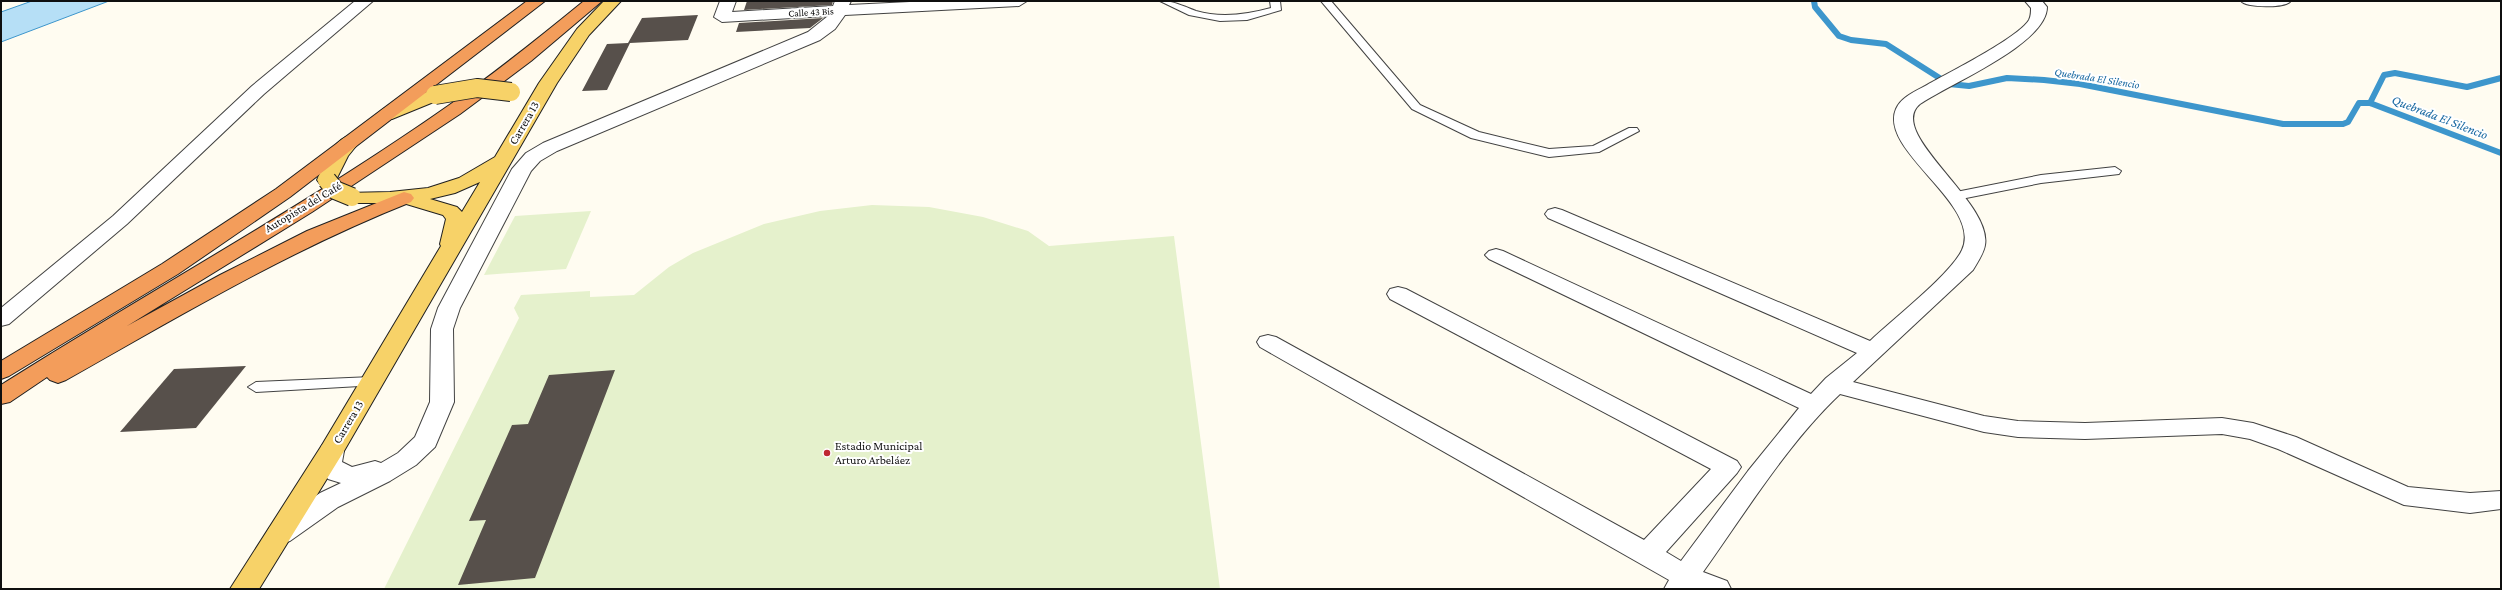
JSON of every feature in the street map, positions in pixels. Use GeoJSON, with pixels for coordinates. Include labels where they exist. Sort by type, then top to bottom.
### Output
{"type":"FeatureCollection","features":[{"type":"Feature","properties":{"kind":"highway","name":"Autopista del Café"},"geometry":{"type":"LineString","coordinates":[[1,371],[210,243],[283,193],[537,1]]}},
{"type":"Feature","properties":{"kind":"highway","name":"Autopista del Café"},"geometry":{"type":"LineString","coordinates":[[1,396],[138,308],[345,181],[456,108],[502,76],[594,1]]}},
{"type":"Feature","properties":{"kind":"highway"},"geometry":{"type":"LineString","coordinates":[[1,407],[275,255],[340,223],[404,198]]}},
{"type":"Feature","properties":{"kind":"main road","name":"Carrera 13"},"geometry":{"type":"LineString","coordinates":[[244,589],[330,452],[564,57],[583,32],[613,1]]}},
{"type":"Feature","properties":{"kind":"main road"},"geometry":{"type":"LineString","coordinates":[[385,116],[409,104],[435,95],[477,88],[511,92],[523,97],[530,105],[529,114]]}},
{"type":"Feature","properties":{"kind":"main road"},"geometry":{"type":"LineString","coordinates":[[351,141],[339,154],[327,180],[334,190],[352,196],[376,199],[404,198],[453,186],[475,178],[503,159]]}},
{"type":"Feature","properties":{"kind":"main road","name":"Carrera 13"},"geometry":{"type":"LineString","coordinates":[[404,198],[450,211],[456,219],[448,254]]}},
{"type":"Feature","properties":{"kind":"street"},"geometry":{"type":"LineString","coordinates":[[1,319],[120,220],[258,90],[365,1]]}},
{"type":"Feature","properties":{"kind":"street","name":"Calle 43 Bis"},"geometry":{"type":"LineString","coordinates":[[728,1],[722,17],[842,6],[1019,1]]}},
{"type":"Feature","properties":{"kind":"street"},"geometry":{"type":"LineString","coordinates":[[1681,582],[1757,477],[1814,405],[1834,384],[1965,265],[1975,243],[1973,221],[1956,196],[1908,139],[1901,122],[1905,108],[2033,26],[2039,16],[2039,7],[2033,1]]}},
{"type":"Feature","properties":{"kind":"street"},"geometry":{"type":"LineString","coordinates":[[2249,1],[2283,1]]}},
{"type":"Feature","properties":{"kind":"street"},"geometry":{"type":"LineString","coordinates":[[279,534],[329,500],[381,475],[406,459],[426,441],[442,402],[442,328],[449,308],[522,169],[533,157],[550,147],[814,36],[828,29],[836,21],[842,6]]}},
{"type":"Feature","properties":{"kind":"street"},"geometry":{"type":"LineString","coordinates":[[1555,214],[1871,350]]}},
{"type":"Feature","properties":{"kind":"street"},"geometry":{"type":"LineString","coordinates":[[1496,255],[1814,405]]}},
{"type":"Feature","properties":{"kind":"street"},"geometry":{"type":"LineString","coordinates":[[1398,294],[1728,467],[1647,555]]}},
{"type":"Feature","properties":{"kind":"street"},"geometry":{"type":"LineString","coordinates":[[1268,342],[1647,555],[1681,582],[1717,589]]}},
{"type":"Feature","properties":{"kind":"street"},"geometry":{"type":"LineString","coordinates":[[1834,384],[1890,401],[1984,424],[2018,429],[2084,431],[2222,426],[2253,431],[2287,443],[2404,496],[2470,503],[2501,500]]}},
{"type":"Feature","properties":{"kind":"street"},"geometry":{"type":"LineString","coordinates":[[330,452],[329,464],[336,473],[352,476],[406,459]]}},
{"type":"Feature","properties":{"kind":"lane"},"geometry":{"type":"LineString","coordinates":[[1165,1],[1194,13],[1217,18],[1249,18],[1276,10],[1275,1]]}},
{"type":"Feature","properties":{"kind":"lane"},"geometry":{"type":"LineString","coordinates":[[1326,1],[1416,108],[1476,135],[1549,153],[1595,150],[1632,131]]}},
{"type":"Feature","properties":{"kind":"lane"},"geometry":{"type":"LineString","coordinates":[[1956,196],[2040,179],[2115,171]]}},
{"type":"Feature","properties":{"kind":"lane"},"geometry":{"type":"LineString","coordinates":[[256,387],[372,382]]}},
{"type":"Feature","properties":{"kind":"green space","name":"Estadio Municipal Arturo Arbeláez"},"geometry":{"type":"Polygon","coordinates":[[[872,205],[929,207],[983,217],[1028,231],[1049,246],[1174,236],[1220,589],[384,589],[519,318],[514,308],[521,295],[590,291],[590,297],[634,295],[669,267],[693,253],[764,224],[820,211],[872,205]]]}},
{"type":"Feature","properties":{"kind":"green space"},"geometry":{"type":"Polygon","coordinates":[[[591,211],[566,269],[484,275],[515,216],[591,211]]]}},
{"type":"Feature","properties":{"kind":"water"},"geometry":{"type":"Polygon","coordinates":[[[32,1],[109,1],[1,42],[1,12],[32,1]]]}},
{"type":"Feature","properties":{"kind":"building"},"geometry":{"type":"Polygon","coordinates":[[[747,1],[833,1],[832,5],[744,10],[747,1]]]}},
{"type":"Feature","properties":{"kind":"building"},"geometry":{"type":"Polygon","coordinates":[[[698,15],[688,40],[630,43],[607,90],[582,91],[607,44],[628,43],[642,18],[698,15]]]}},
{"type":"Feature","properties":{"kind":"building"},"geometry":{"type":"Polygon","coordinates":[[[823,18],[810,28],[736,32],[739,23],[823,18]]]}},
{"type":"Feature","properties":{"kind":"building"},"geometry":{"type":"Polygon","coordinates":[[[246,366],[196,428],[120,432],[174,369],[246,366]]]}},
{"type":"Feature","properties":{"kind":"building"},"geometry":{"type":"Polygon","coordinates":[[[615,370],[535,578],[458,585],[486,520],[469,521],[512,425],[528,424],[549,375],[615,370]]]}},
{"type":"Feature","properties":{"kind":"waterway","name":"Quebrada El Silencio"},"geometry":{"type":"LineString","coordinates":[[1814,1],[1815,7],[1839,36],[1851,40],[1886,44],[1949,84],[1969,86],[2007,78],[2080,84],[2283,124],[2343,124],[2348,122],[2359,103],[2370,103]]}},
{"type":"Feature","properties":{"kind":"waterway","name":"Quebrada El Silencio"},"geometry":{"type":"LineString","coordinates":[[2370,103],[2384,75],[2395,73],[2467,87],[2501,78]]}},
{"type":"Feature","properties":{"kind":"waterway","name":"Quebrada El Silencio"},"geometry":{"type":"LineString","coordinates":[[2370,103],[2501,153]]}},
{"type":"Feature","properties":{"kind":"place","name":"Estadio Municipal Arturo Arbeláez"},"geometry":{"type":"Point","coordinates":[827,453]}}]}
